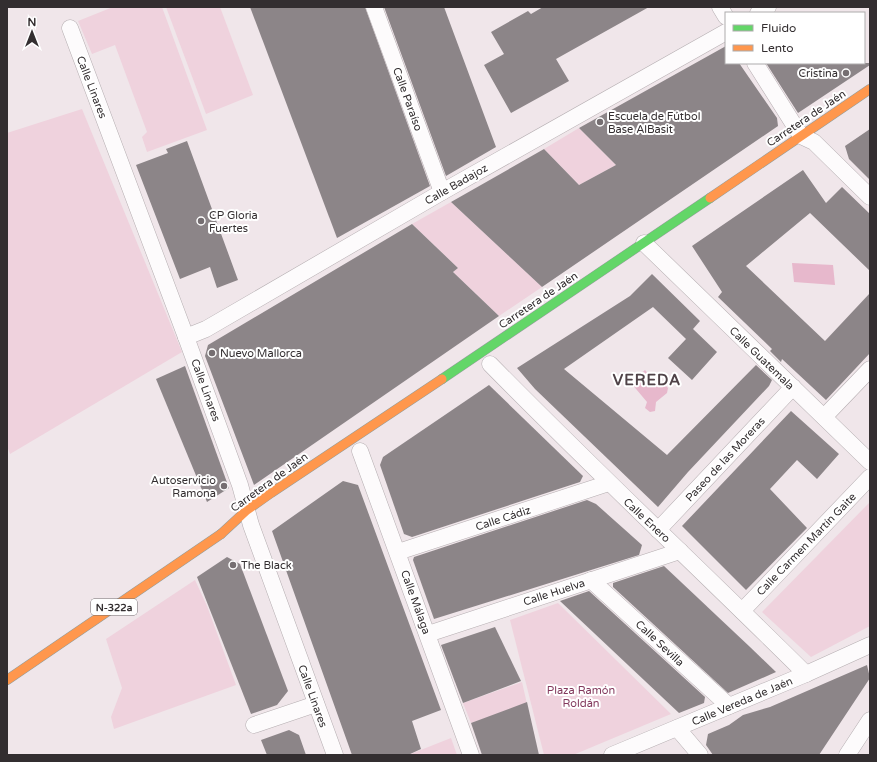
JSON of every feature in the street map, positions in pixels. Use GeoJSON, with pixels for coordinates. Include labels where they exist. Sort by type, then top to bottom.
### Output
{"type":"FeatureCollection","features":[{"type":"Feature","properties":{"kind":"main road","name":"Carretera de Jaén"},"geometry":{"type":"LineString","coordinates":[[7,680],[221,534],[252,518],[652,251],[810,141],[870,89]]}},
{"type":"Feature","properties":{"kind":"main road","name":"Carretera de Jaén"},"geometry":{"type":"LineString","coordinates":[[221,534],[252,518]]}},
{"type":"Feature","properties":{"kind":"street","name":"Calle Paraíso"},"geometry":{"type":"LineString","coordinates":[[374,7],[442,192]]}},
{"type":"Feature","properties":{"kind":"street","name":"Calle Linares"},"geometry":{"type":"LineString","coordinates":[[70,28],[240,485],[335,755]]}},
{"type":"Feature","properties":{"kind":"street","name":"Calle Badajoz"},"geometry":{"type":"LineString","coordinates":[[186,337],[206,329],[442,192],[725,33]]}},
{"type":"Feature","properties":{"kind":"street"},"geometry":{"type":"LineString","coordinates":[[756,64],[810,141],[870,197]]}},
{"type":"Feature","properties":{"kind":"street","name":"Calle Guatemala"},"geometry":{"type":"LineString","coordinates":[[652,251],[870,462]]}},
{"type":"Feature","properties":{"kind":"street","name":"Calle Enero"},"geometry":{"type":"LineString","coordinates":[[490,364],[609,483],[680,550],[806,674]]}},
{"type":"Feature","properties":{"kind":"street"},"geometry":{"type":"LineString","coordinates":[[824,417],[870,369]]}},
{"type":"Feature","properties":{"kind":"street","name":"Paseo de las Moreras"},"geometry":{"type":"LineString","coordinates":[[658,530],[793,387]]}},
{"type":"Feature","properties":{"kind":"street","name":"Calle Málaga"},"geometry":{"type":"LineString","coordinates":[[360,450],[471,755]]}},
{"type":"Feature","properties":{"kind":"street","name":"Calle Carmen Martín Gaite"},"geometry":{"type":"LineString","coordinates":[[742,611],[870,477]]}},
{"type":"Feature","properties":{"kind":"street","name":"Calle Cádiz"},"geometry":{"type":"LineString","coordinates":[[398,552],[609,483]]}},
{"type":"Feature","properties":{"kind":"street","name":"Calle Huelva"},"geometry":{"type":"LineString","coordinates":[[428,634],[680,550]]}},
{"type":"Feature","properties":{"kind":"street","name":"Calle Sevilla"},"geometry":{"type":"LineString","coordinates":[[591,580],[729,706]]}},
{"type":"Feature","properties":{"kind":"street","name":"Calle Vereda de Jaén"},"geometry":{"type":"LineString","coordinates":[[612,755],[866,650]]}},
{"type":"Feature","properties":{"kind":"street"},"geometry":{"type":"LineString","coordinates":[[254,726],[316,704]]}},
{"type":"Feature","properties":{"kind":"street"},"geometry":{"type":"LineString","coordinates":[[847,755],[870,720]]}},
{"type":"Feature","properties":{"kind":"street"},"geometry":{"type":"LineString","coordinates":[[677,728],[700,755]]}},
{"type":"Feature","properties":{"kind":"green space"},"geometry":{"type":"Polygon","coordinates":[[[113,7],[162,7],[207,130],[147,152],[142,137],[147,132],[115,45],[92,54],[78,21],[113,7]]]}},
{"type":"Feature","properties":{"kind":"green space"},"geometry":{"type":"Polygon","coordinates":[[[166,7],[220,7],[253,95],[206,114],[166,7]]]}},
{"type":"Feature","properties":{"kind":"green space"},"geometry":{"type":"Polygon","coordinates":[[[82,109],[182,352],[10,454],[7,446],[7,133],[82,109]]]}},
{"type":"Feature","properties":{"kind":"green space"},"geometry":{"type":"Polygon","coordinates":[[[579,128],[616,165],[579,185],[544,149],[579,128]]]}},
{"type":"Feature","properties":{"kind":"green space"},"geometry":{"type":"Polygon","coordinates":[[[451,202],[542,287],[499,316],[453,272],[458,268],[412,224],[451,202]]]}},
{"type":"Feature","properties":{"kind":"green space"},"geometry":{"type":"Polygon","coordinates":[[[870,502],[870,626],[811,657],[762,612],[870,502]]]}},
{"type":"Feature","properties":{"kind":"green space"},"geometry":{"type":"Polygon","coordinates":[[[195,580],[207,606],[236,685],[114,729],[111,717],[122,688],[106,639],[195,580]]]}},
{"type":"Feature","properties":{"kind":"green space","name":"Plaza Ramón Roldán"},"geometry":{"type":"Polygon","coordinates":[[[558,603],[671,714],[573,755],[544,755],[510,620],[558,603]]]}},
{"type":"Feature","properties":{"kind":"green space"},"geometry":{"type":"Polygon","coordinates":[[[522,682],[527,704],[471,723],[463,703],[522,682]]]}},
{"type":"Feature","properties":{"kind":"green space"},"geometry":{"type":"Polygon","coordinates":[[[451,738],[457,755],[408,755],[451,738]]]}},
{"type":"Feature","properties":{"kind":"shaded area"},"geometry":{"type":"Polygon","coordinates":[[[792,263],[833,265],[835,285],[794,282],[792,263]]]}},
{"type":"Feature","properties":{"kind":"shaded area"},"geometry":{"type":"Polygon","coordinates":[[[645,370],[656,383],[664,384],[668,388],[667,393],[656,402],[655,411],[650,412],[645,408],[647,402],[631,383],[645,370]]]}},
{"type":"Feature","properties":{"kind":"building"},"geometry":{"type":"Polygon","coordinates":[[[250,7],[365,7],[430,186],[337,238],[250,7]]]}},
{"type":"Feature","properties":{"kind":"building"},"geometry":{"type":"Polygon","coordinates":[[[384,7],[444,7],[496,147],[446,176],[384,7]]]}},
{"type":"Feature","properties":{"kind":"building"},"geometry":{"type":"Polygon","coordinates":[[[543,7],[649,7],[556,59],[569,81],[511,113],[484,65],[504,54],[491,32],[528,11],[531,14],[543,7]]]}},
{"type":"Feature","properties":{"kind":"building"},"geometry":{"type":"Polygon","coordinates":[[[725,47],[725,64],[740,64],[777,118],[778,126],[542,287],[451,202],[544,149],[579,185],[616,165],[579,128],[725,47]]]}},
{"type":"Feature","properties":{"kind":"building"},"geometry":{"type":"Polygon","coordinates":[[[870,63],[870,65],[798,113],[767,64],[870,63]]]}},
{"type":"Feature","properties":{"kind":"building"},"geometry":{"type":"Polygon","coordinates":[[[870,129],[870,180],[849,159],[845,146],[870,129]]]}},
{"type":"Feature","properties":{"kind":"building"},"geometry":{"type":"Polygon","coordinates":[[[187,141],[238,280],[217,288],[210,267],[180,279],[136,165],[168,153],[166,149],[187,141]]]}},
{"type":"Feature","properties":{"kind":"building"},"geometry":{"type":"Polygon","coordinates":[[[803,170],[826,203],[842,187],[870,214],[870,271],[810,213],[746,266],[825,341],[870,293],[870,353],[826,400],[782,359],[781,362],[770,351],[772,349],[718,297],[722,292],[692,246],[803,170]]]}},
{"type":"Feature","properties":{"kind":"building"},"geometry":{"type":"Polygon","coordinates":[[[412,224],[458,268],[453,272],[499,316],[254,485],[205,356],[208,345],[412,224]]]}},
{"type":"Feature","properties":{"kind":"building"},"geometry":{"type":"Polygon","coordinates":[[[652,274],[700,321],[693,329],[717,352],[692,380],[668,358],[686,339],[653,307],[564,369],[667,455],[756,365],[772,380],[769,386],[688,472],[658,507],[535,389],[517,368],[630,296],[652,274]]]}},
{"type":"Feature","properties":{"kind":"building"},"geometry":{"type":"Polygon","coordinates":[[[185,366],[229,488],[207,502],[156,379],[185,366]]]}},
{"type":"Feature","properties":{"kind":"building"},"geometry":{"type":"Polygon","coordinates":[[[489,385],[583,476],[580,482],[412,537],[404,534],[380,465],[383,457],[489,385]]]}},
{"type":"Feature","properties":{"kind":"building"},"geometry":{"type":"Polygon","coordinates":[[[791,411],[839,454],[817,479],[797,460],[770,489],[807,528],[746,590],[682,526],[791,411]]]}},
{"type":"Feature","properties":{"kind":"building"},"geometry":{"type":"Polygon","coordinates":[[[343,481],[358,485],[441,710],[412,721],[421,749],[408,755],[352,755],[272,531],[343,481]]]}},
{"type":"Feature","properties":{"kind":"building"},"geometry":{"type":"Polygon","coordinates":[[[587,500],[596,504],[642,545],[639,555],[434,619],[413,560],[414,557],[587,500]]]}},
{"type":"Feature","properties":{"kind":"building"},"geometry":{"type":"Polygon","coordinates":[[[227,557],[240,564],[288,691],[277,705],[251,714],[197,577],[227,557]]]}},
{"type":"Feature","properties":{"kind":"building"},"geometry":{"type":"Polygon","coordinates":[[[664,566],[776,672],[728,693],[613,587],[613,583],[664,566]]]}},
{"type":"Feature","properties":{"kind":"building"},"geometry":{"type":"Polygon","coordinates":[[[589,591],[705,697],[704,703],[679,713],[560,601],[589,591]]]}},
{"type":"Feature","properties":{"kind":"building"},"geometry":{"type":"Polygon","coordinates":[[[495,627],[521,681],[463,703],[441,645],[495,627]]]}},
{"type":"Feature","properties":{"kind":"building"},"geometry":{"type":"Polygon","coordinates":[[[867,665],[870,678],[819,755],[713,755],[706,745],[708,734],[729,725],[743,715],[770,707],[867,665]]]}},
{"type":"Feature","properties":{"kind":"building"},"geometry":{"type":"Polygon","coordinates":[[[527,702],[539,755],[482,755],[471,723],[527,702]]]}},
{"type":"Feature","properties":{"kind":"building"},"geometry":{"type":"Polygon","coordinates":[[[289,730],[299,735],[306,755],[267,755],[261,740],[289,730]]]}},
{"type":"Feature","properties":{"kind":"traffic: fast"},"geometry":{"type":"LineString","coordinates":[[442,379],[710,198]]}},
{"type":"Feature","properties":{"kind":"traffic: slow"},"geometry":{"type":"LineString","coordinates":[[710,198],[870,89]]}},
{"type":"Feature","properties":{"kind":"traffic: slow"},"geometry":{"type":"LineString","coordinates":[[221,534],[247,510],[271,493],[442,379]]}},
{"type":"Feature","properties":{"kind":"traffic: slow"},"geometry":{"type":"LineString","coordinates":[[7,680],[221,534]]}},
{"type":"Feature","properties":{"kind":"place","name":"Cristina"},"geometry":{"type":"Point","coordinates":[846,73]}},
{"type":"Feature","properties":{"kind":"place","name":"Escuela de Fútbol Base AlBasit"},"geometry":{"type":"Point","coordinates":[600,122]}},
{"type":"Feature","properties":{"kind":"place","name":"CP Gloria Fuertes"},"geometry":{"type":"Point","coordinates":[201,221]}},
{"type":"Feature","properties":{"kind":"place","name":"Nuevo Mallorca"},"geometry":{"type":"Point","coordinates":[212,353]}},
{"type":"Feature","properties":{"kind":"place","name":"Autoservicio Ramona"},"geometry":{"type":"Point","coordinates":[224,486]}},
{"type":"Feature","properties":{"kind":"place","name":"The Black"},"geometry":{"type":"Point","coordinates":[233,565]}},
{"type":"Feature","properties":{"kind":"district","name":"VEREDA"},"geometry":{"type":"Point","coordinates":[647,380]}}]}
